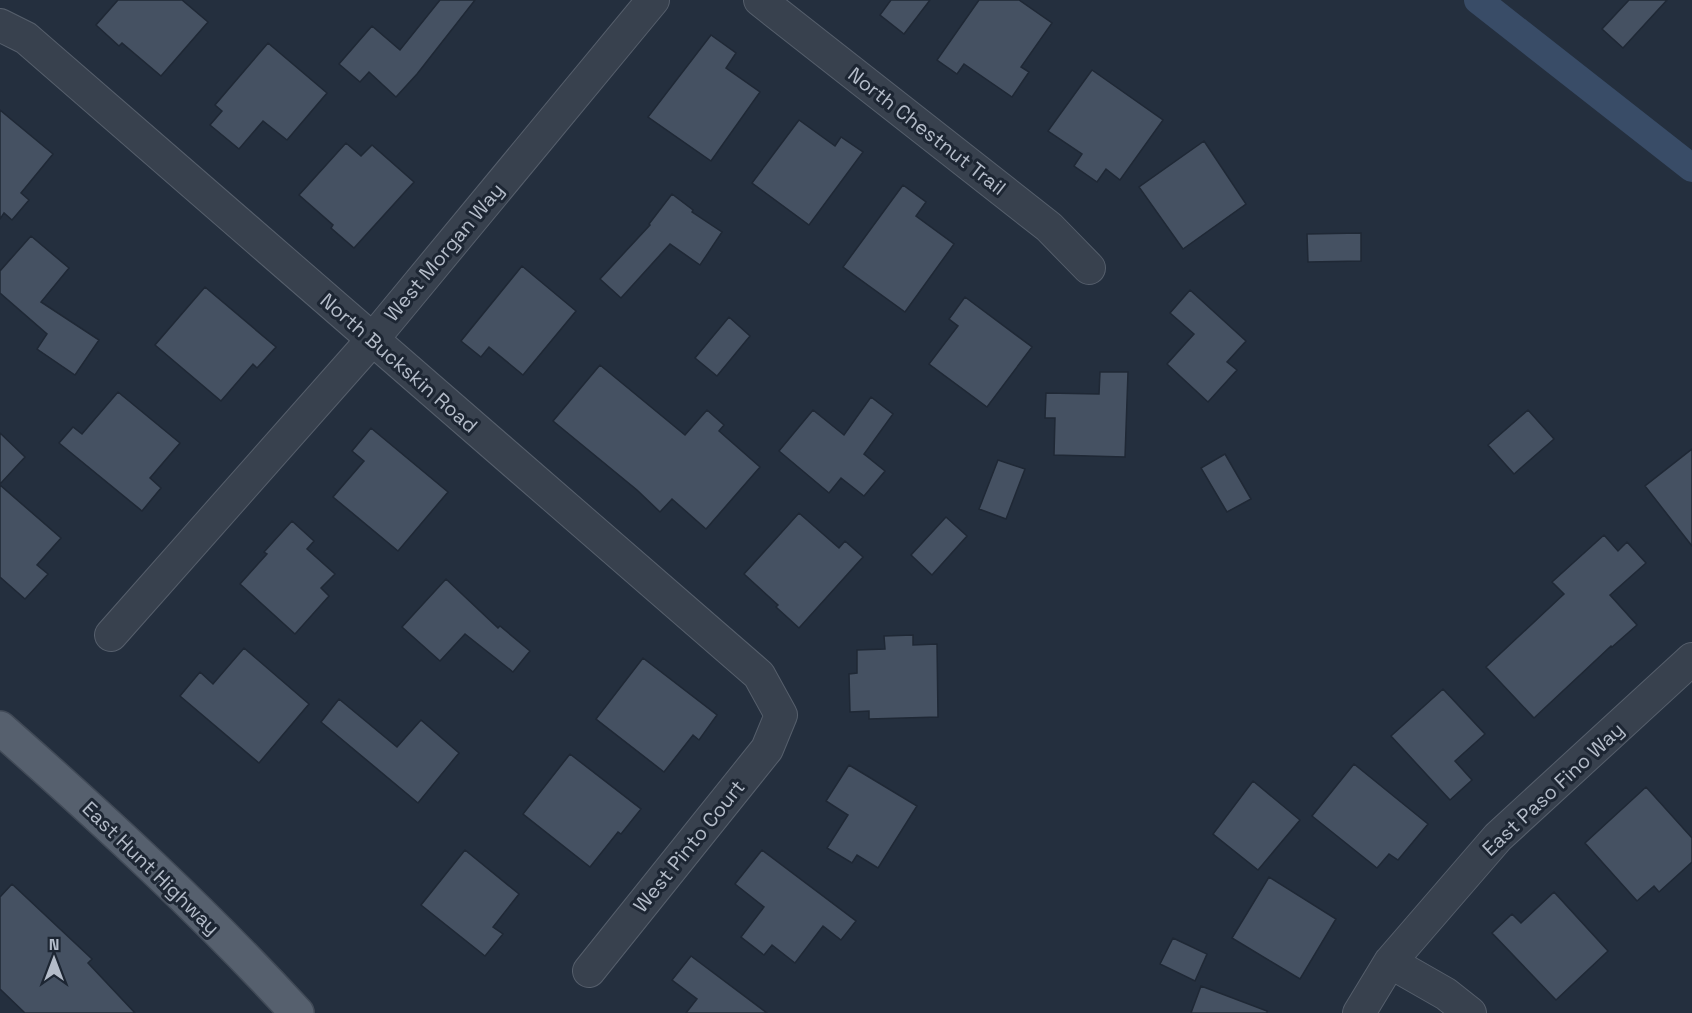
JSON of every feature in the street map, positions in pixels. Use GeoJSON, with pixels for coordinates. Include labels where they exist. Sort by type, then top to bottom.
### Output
{"type":"FeatureCollection","features":[{"type":"Feature","properties":{"kind":"main road","name":"East Hunt Highway"},"geometry":{"type":"LineString","coordinates":[[0,728],[92,808],[297,1013]]}},
{"type":"Feature","properties":{"kind":"street","name":"West Morgan Way"},"geometry":{"type":"LineString","coordinates":[[111,635],[372,340],[653,0]]}},
{"type":"Feature","properties":{"kind":"street","name":"North Chestnut Trail"},"geometry":{"type":"LineString","coordinates":[[760,0],[1049,227],[1089,268]]}},
{"type":"Feature","properties":{"kind":"street","name":"North Buckskin Road"},"geometry":{"type":"LineString","coordinates":[[0,25],[26,38],[759,675],[781,715]]}},
{"type":"Feature","properties":{"kind":"street","name":"East Paso Fino Way"},"geometry":{"type":"LineString","coordinates":[[1359,1013],[1390,962],[1498,837],[1692,659]]}},
{"type":"Feature","properties":{"kind":"street","name":"West Pinto Court"},"geometry":{"type":"LineString","coordinates":[[589,971],[767,749],[781,715]]}},
{"type":"Feature","properties":{"kind":"street"},"geometry":{"type":"LineString","coordinates":[[1390,962],[1446,994],[1470,1013]]}},
{"type":"Feature","properties":{"kind":"building"},"geometry":{"type":"Polygon","coordinates":[[[118,0],[182,0],[208,22],[161,76],[122,43],[119,46],[96,25],[118,0]]]}},
{"type":"Feature","properties":{"kind":"building"},"geometry":{"type":"Polygon","coordinates":[[[440,0],[475,0],[396,97],[369,72],[360,82],[339,64],[372,26],[400,50],[440,0]]]}},
{"type":"Feature","properties":{"kind":"building"},"geometry":{"type":"Polygon","coordinates":[[[891,0],[930,0],[904,34],[880,15],[891,0]]]}},
{"type":"Feature","properties":{"kind":"building"},"geometry":{"type":"Polygon","coordinates":[[[979,0],[1019,0],[1052,23],[1021,67],[1029,72],[1012,97],[964,64],[957,74],[937,60],[979,0]]]}},
{"type":"Feature","properties":{"kind":"building"},"geometry":{"type":"Polygon","coordinates":[[[1629,0],[1667,0],[1623,48],[1602,29],[1629,0]]]}},
{"type":"Feature","properties":{"kind":"building"},"geometry":{"type":"Polygon","coordinates":[[[711,35],[736,53],[726,68],[760,92],[711,161],[648,117],[711,35]]]}},
{"type":"Feature","properties":{"kind":"building"},"geometry":{"type":"Polygon","coordinates":[[[268,43],[327,93],[287,140],[263,121],[239,149],[210,125],[222,111],[215,105],[268,43]]]}},
{"type":"Feature","properties":{"kind":"building"},"geometry":{"type":"Polygon","coordinates":[[[1092,70],[1163,120],[1120,180],[1106,169],[1097,182],[1074,166],[1082,154],[1048,131],[1092,70]]]}},
{"type":"Feature","properties":{"kind":"building"},"geometry":{"type":"Polygon","coordinates":[[[0,110],[53,154],[21,193],[29,200],[12,220],[4,213],[0,219],[0,110]]]}},
{"type":"Feature","properties":{"kind":"building"},"geometry":{"type":"Polygon","coordinates":[[[799,120],[835,146],[841,137],[863,152],[809,225],[752,183],[799,120]]]}},
{"type":"Feature","properties":{"kind":"building"},"geometry":{"type":"Polygon","coordinates":[[[1204,141],[1246,204],[1183,249],[1139,187],[1204,141]]]}},
{"type":"Feature","properties":{"kind":"building"},"geometry":{"type":"Polygon","coordinates":[[[346,143],[361,156],[372,145],[414,182],[354,248],[331,228],[333,225],[299,195],[346,143]]]}},
{"type":"Feature","properties":{"kind":"building"},"geometry":{"type":"Polygon","coordinates":[[[903,185],[926,202],[916,216],[954,244],[905,312],[843,267],[903,185]]]}},
{"type":"Feature","properties":{"kind":"building"},"geometry":{"type":"Polygon","coordinates":[[[672,194],[693,210],[692,212],[722,232],[700,265],[670,244],[621,298],[600,279],[650,225],[672,194]]]}},
{"type":"Feature","properties":{"kind":"building"},"geometry":{"type":"Polygon","coordinates":[[[1361,233],[1361,261],[1308,262],[1307,234],[1361,233]]]}},
{"type":"Feature","properties":{"kind":"building"},"geometry":{"type":"Polygon","coordinates":[[[31,236],[69,268],[41,302],[99,340],[75,375],[37,349],[47,334],[0,293],[0,271],[31,236]]]}},
{"type":"Feature","properties":{"kind":"building"},"geometry":{"type":"Polygon","coordinates":[[[522,266],[576,311],[523,375],[489,347],[481,357],[461,341],[522,266]]]}},
{"type":"Feature","properties":{"kind":"building"},"geometry":{"type":"Polygon","coordinates":[[[205,287],[276,347],[257,368],[253,364],[221,401],[155,345],[205,287]]]}},
{"type":"Feature","properties":{"kind":"building"},"geometry":{"type":"Polygon","coordinates":[[[1190,290],[1246,341],[1227,362],[1237,370],[1208,402],[1167,364],[1194,334],[1170,313],[1190,290]]]}},
{"type":"Feature","properties":{"kind":"building"},"geometry":{"type":"Polygon","coordinates":[[[965,297],[1032,347],[987,407],[929,364],[958,326],[949,319],[965,297]]]}},
{"type":"Feature","properties":{"kind":"building"},"geometry":{"type":"Polygon","coordinates":[[[729,317],[750,336],[717,376],[695,358],[729,317]]]}},
{"type":"Feature","properties":{"kind":"building"},"geometry":{"type":"Polygon","coordinates":[[[600,365],[685,435],[707,410],[724,425],[719,431],[760,467],[706,529],[672,499],[660,512],[637,490],[553,421],[600,365]]]}},
{"type":"Feature","properties":{"kind":"building"},"geometry":{"type":"Polygon","coordinates":[[[1100,372],[1128,372],[1125,457],[1054,455],[1055,418],[1045,418],[1046,393],[1099,394],[1100,372]]]}},
{"type":"Feature","properties":{"kind":"building"},"geometry":{"type":"Polygon","coordinates":[[[118,392],[180,443],[150,478],[161,488],[142,511],[59,443],[73,427],[82,434],[118,392]]]}},
{"type":"Feature","properties":{"kind":"building"},"geometry":{"type":"Polygon","coordinates":[[[871,397],[893,414],[864,454],[885,471],[864,496],[841,478],[829,493],[779,451],[813,410],[844,435],[871,397]]]}},
{"type":"Feature","properties":{"kind":"building"},"geometry":{"type":"Polygon","coordinates":[[[1528,410],[1554,439],[1514,474],[1488,445],[1528,410]]]}},
{"type":"Feature","properties":{"kind":"building"},"geometry":{"type":"Polygon","coordinates":[[[371,428],[448,492],[398,551],[333,497],[364,461],[352,451],[371,428]]]}},
{"type":"Feature","properties":{"kind":"building"},"geometry":{"type":"Polygon","coordinates":[[[0,433],[25,457],[0,484],[0,433]]]}},
{"type":"Feature","properties":{"kind":"building"},"geometry":{"type":"Polygon","coordinates":[[[1692,449],[1692,546],[1645,486],[1692,449]]]}},
{"type":"Feature","properties":{"kind":"building"},"geometry":{"type":"Polygon","coordinates":[[[1225,454],[1251,499],[1227,512],[1201,468],[1225,454]]]}},
{"type":"Feature","properties":{"kind":"building"},"geometry":{"type":"Polygon","coordinates":[[[998,460],[1025,469],[1006,519],[979,509],[998,460]]]}},
{"type":"Feature","properties":{"kind":"building"},"geometry":{"type":"Polygon","coordinates":[[[0,485],[61,538],[37,565],[48,574],[25,599],[0,577],[0,485]]]}},
{"type":"Feature","properties":{"kind":"building"},"geometry":{"type":"Polygon","coordinates":[[[799,513],[839,548],[845,541],[863,557],[799,628],[744,574],[799,513]]]}},
{"type":"Feature","properties":{"kind":"building"},"geometry":{"type":"Polygon","coordinates":[[[946,517],[967,536],[932,575],[911,555],[946,517]]]}},
{"type":"Feature","properties":{"kind":"building"},"geometry":{"type":"Polygon","coordinates":[[[292,521],[314,541],[307,549],[335,574],[321,588],[329,596],[295,634],[240,584],[267,554],[264,552],[292,521]]]}},
{"type":"Feature","properties":{"kind":"building"},"geometry":{"type":"Polygon","coordinates":[[[1604,535],[1618,551],[1627,542],[1646,563],[1610,595],[1637,625],[1611,646],[1534,718],[1486,667],[1564,594],[1552,582],[1604,535]]]}},
{"type":"Feature","properties":{"kind":"building"},"geometry":{"type":"Polygon","coordinates":[[[446,579],[498,628],[500,626],[530,651],[513,672],[465,634],[440,661],[402,627],[446,579]]]}},
{"type":"Feature","properties":{"kind":"building"},"geometry":{"type":"Polygon","coordinates":[[[913,635],[913,645],[937,644],[938,717],[869,719],[869,711],[850,712],[849,674],[857,673],[857,650],[885,649],[884,636],[913,635]]]}},
{"type":"Feature","properties":{"kind":"building"},"geometry":{"type":"Polygon","coordinates":[[[244,648],[309,704],[259,763],[180,696],[200,672],[213,684],[244,648]]]}},
{"type":"Feature","properties":{"kind":"building"},"geometry":{"type":"Polygon","coordinates":[[[643,658],[717,715],[699,740],[693,735],[664,772],[596,719],[643,658]]]}},
{"type":"Feature","properties":{"kind":"building"},"geometry":{"type":"Polygon","coordinates":[[[1443,689],[1485,734],[1455,761],[1472,780],[1450,800],[1391,736],[1443,689]]]}},
{"type":"Feature","properties":{"kind":"building"},"geometry":{"type":"Polygon","coordinates":[[[339,699],[397,747],[421,720],[459,753],[418,803],[321,722],[339,699]]]}},
{"type":"Feature","properties":{"kind":"building"},"geometry":{"type":"Polygon","coordinates":[[[570,754],[641,809],[621,834],[618,832],[590,867],[523,814],[570,754]]]}},
{"type":"Feature","properties":{"kind":"building"},"geometry":{"type":"Polygon","coordinates":[[[1354,764],[1428,824],[1398,860],[1389,854],[1377,868],[1312,816],[1354,764]]]}},
{"type":"Feature","properties":{"kind":"building"},"geometry":{"type":"Polygon","coordinates":[[[849,765],[917,806],[878,868],[857,855],[852,863],[827,848],[848,815],[826,801],[849,765]]]}},
{"type":"Feature","properties":{"kind":"building"},"geometry":{"type":"Polygon","coordinates":[[[1253,781],[1300,820],[1258,870],[1213,834],[1253,781]]]}},
{"type":"Feature","properties":{"kind":"building"},"geometry":{"type":"Polygon","coordinates":[[[1646,787],[1692,838],[1692,862],[1659,892],[1654,886],[1637,901],[1585,843],[1646,787]]]}},
{"type":"Feature","properties":{"kind":"building"},"geometry":{"type":"Polygon","coordinates":[[[465,850],[519,894],[493,927],[503,934],[485,956],[421,905],[465,850]]]}},
{"type":"Feature","properties":{"kind":"building"},"geometry":{"type":"Polygon","coordinates":[[[762,850],[856,921],[841,940],[823,926],[795,963],[772,945],[764,955],[741,937],[764,907],[735,884],[762,850]]]}},
{"type":"Feature","properties":{"kind":"building"},"geometry":{"type":"Polygon","coordinates":[[[1269,877],[1336,919],[1300,979],[1232,938],[1269,877]]]}},
{"type":"Feature","properties":{"kind":"building"},"geometry":{"type":"Polygon","coordinates":[[[12,884],[92,959],[88,963],[135,1013],[25,1013],[0,989],[0,897],[12,884]]]}},
{"type":"Feature","properties":{"kind":"building"},"geometry":{"type":"Polygon","coordinates":[[[1554,892],[1608,951],[1556,1000],[1492,933],[1512,914],[1521,923],[1554,892]]]}},
{"type":"Feature","properties":{"kind":"building"},"geometry":{"type":"Polygon","coordinates":[[[1173,938],[1207,954],[1195,981],[1160,964],[1173,938]]]}},
{"type":"Feature","properties":{"kind":"building"},"geometry":{"type":"Polygon","coordinates":[[[691,956],[767,1013],[686,1013],[697,999],[672,980],[691,956]]]}},
{"type":"Feature","properties":{"kind":"building"},"geometry":{"type":"Polygon","coordinates":[[[1201,986],[1267,1011],[1267,1013],[1191,1013],[1201,986]]]}},
{"type":"Feature","properties":{"kind":"waterway"},"geometry":{"type":"LineString","coordinates":[[1478,0],[1692,168]]}}]}
